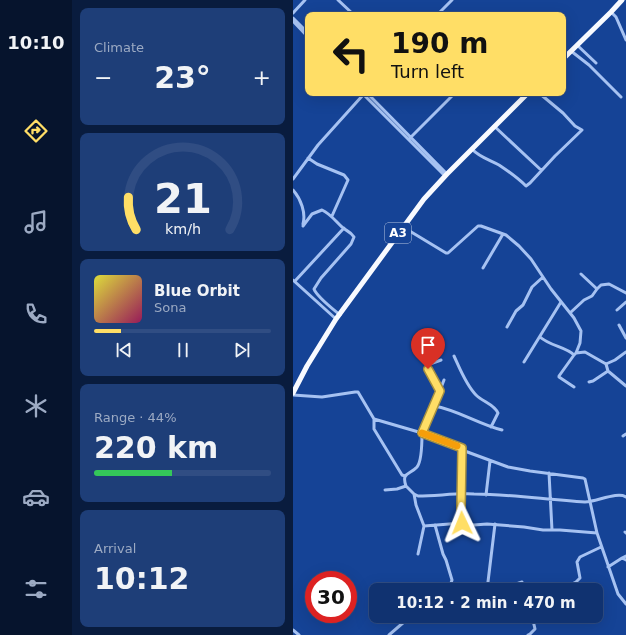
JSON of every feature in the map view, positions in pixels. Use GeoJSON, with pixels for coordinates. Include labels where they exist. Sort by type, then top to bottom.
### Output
{"type":"FeatureCollection","features":[{"type":"Feature","properties":{"kind":"highway"},"geometry":{"type":"LineString","coordinates":[[566,56],[622,0]]}},
{"type":"Feature","properties":{"kind":"highway","name":"A3"},"geometry":{"type":"LineString","coordinates":[[293,394],[307,366],[338,317],[424,199],[524,96]]}},
{"type":"Feature","properties":{"kind":"street"},"geometry":{"type":"LineString","coordinates":[[293,13],[305,0]]}},
{"type":"Feature","properties":{"kind":"street"},"geometry":{"type":"LineString","coordinates":[[338,0],[351,12]]}},
{"type":"Feature","properties":{"kind":"street"},"geometry":{"type":"LineString","coordinates":[[440,12],[452,0]]}},
{"type":"Feature","properties":{"kind":"street"},"geometry":{"type":"LineString","coordinates":[[611,12],[616,17],[626,40]]}},
{"type":"Feature","properties":{"kind":"street"},"geometry":{"type":"LineString","coordinates":[[293,18],[305,30]]}},
{"type":"Feature","properties":{"kind":"street"},"geometry":{"type":"LineString","coordinates":[[293,21],[305,33]]}},
{"type":"Feature","properties":{"kind":"street"},"geometry":{"type":"LineString","coordinates":[[577,45],[596,63]]}},
{"type":"Feature","properties":{"kind":"street"},"geometry":{"type":"LineString","coordinates":[[571,51],[589,65],[621,97]]}},
{"type":"Feature","properties":{"kind":"street"},"geometry":{"type":"LineString","coordinates":[[293,179],[318,145],[363,96]]}},
{"type":"Feature","properties":{"kind":"street"},"geometry":{"type":"LineString","coordinates":[[367,96],[446,175]]}},
{"type":"Feature","properties":{"kind":"street"},"geometry":{"type":"LineString","coordinates":[[409,138],[452,96]]}},
{"type":"Feature","properties":{"kind":"street"},"geometry":{"type":"LineString","coordinates":[[471,149],[480,156],[515,176],[526,186],[582,130],[572,123],[563,113],[543,96]]}},
{"type":"Feature","properties":{"kind":"street"},"geometry":{"type":"LineString","coordinates":[[494,126],[541,170]]}},
{"type":"Feature","properties":{"kind":"street"},"geometry":{"type":"LineString","coordinates":[[308,158],[349,180],[332,216]]}},
{"type":"Feature","properties":{"kind":"street"},"geometry":{"type":"LineString","coordinates":[[293,190],[305,216],[303,226],[314,212],[322,210],[332,216],[352,234],[354,238],[353,242],[321,278],[314,289],[338,317]]}},
{"type":"Feature","properties":{"kind":"street"},"geometry":{"type":"LineString","coordinates":[[403,227],[446,253],[448,253],[480,226],[503,234],[519,246],[531,259],[570,313],[581,331],[580,343],[575,354],[559,378],[574,387]]}},
{"type":"Feature","properties":{"kind":"street"},"geometry":{"type":"LineString","coordinates":[[338,317],[294,280],[344,228]]}},
{"type":"Feature","properties":{"kind":"street"},"geometry":{"type":"LineString","coordinates":[[483,268],[503,234]]}},
{"type":"Feature","properties":{"kind":"street"},"geometry":{"type":"LineString","coordinates":[[581,274],[597,289]]}},
{"type":"Feature","properties":{"kind":"street"},"geometry":{"type":"LineString","coordinates":[[507,327],[516,311],[523,305],[532,287],[543,277]]}},
{"type":"Feature","properties":{"kind":"street"},"geometry":{"type":"LineString","coordinates":[[570,313],[584,300],[592,296],[601,285],[609,284],[626,293]]}},
{"type":"Feature","properties":{"kind":"street"},"geometry":{"type":"LineString","coordinates":[[524,362],[561,302]]}},
{"type":"Feature","properties":{"kind":"street"},"geometry":{"type":"LineString","coordinates":[[617,310],[626,302]]}},
{"type":"Feature","properties":{"kind":"street"},"geometry":{"type":"LineString","coordinates":[[619,325],[626,338]]}},
{"type":"Feature","properties":{"kind":"street"},"geometry":{"type":"LineString","coordinates":[[540,337],[555,346],[575,354],[585,352]]}},
{"type":"Feature","properties":{"kind":"street"},"geometry":{"type":"LineString","coordinates":[[580,343],[585,352],[606,364],[608,371],[626,386]]}},
{"type":"Feature","properties":{"kind":"street"},"geometry":{"type":"LineString","coordinates":[[606,364],[615,360],[626,352]]}},
{"type":"Feature","properties":{"kind":"street"},"geometry":{"type":"LineString","coordinates":[[454,356],[472,390],[498,413],[491,427]]}},
{"type":"Feature","properties":{"kind":"street"},"geometry":{"type":"LineString","coordinates":[[440,391],[428,369],[430,364],[441,360]]}},
{"type":"Feature","properties":{"kind":"street"},"geometry":{"type":"LineString","coordinates":[[589,382],[608,371]]}},
{"type":"Feature","properties":{"kind":"street"},"geometry":{"type":"LineString","coordinates":[[444,380],[422,433],[422,448],[417,466],[405,476],[404,480],[406,486],[414,494],[425,496],[486,494],[590,502],[618,495],[623,495],[626,497]]}},
{"type":"Feature","properties":{"kind":"street"},"geometry":{"type":"LineString","coordinates":[[293,394],[322,397],[358,392],[374,419],[374,429],[402,475],[405,476]]}},
{"type":"Feature","properties":{"kind":"street"},"geometry":{"type":"LineString","coordinates":[[434,406],[468,416],[491,427],[502,430]]}},
{"type":"Feature","properties":{"kind":"street"},"geometry":{"type":"LineString","coordinates":[[374,419],[422,433],[461,447],[462,450],[471,452],[490,461],[530,471],[585,479],[601,547],[618,594],[626,604]]}},
{"type":"Feature","properties":{"kind":"street"},"geometry":{"type":"LineString","coordinates":[[462,450],[462,523]]}},
{"type":"Feature","properties":{"kind":"street"},"geometry":{"type":"LineString","coordinates":[[486,494],[490,461]]}},
{"type":"Feature","properties":{"kind":"street"},"geometry":{"type":"LineString","coordinates":[[549,473],[552,530]]}},
{"type":"Feature","properties":{"kind":"street"},"geometry":{"type":"LineString","coordinates":[[385,490],[406,486]]}},
{"type":"Feature","properties":{"kind":"street"},"geometry":{"type":"LineString","coordinates":[[414,494],[416,506],[424,526],[418,554]]}},
{"type":"Feature","properties":{"kind":"street"},"geometry":{"type":"LineString","coordinates":[[424,526],[462,523],[474,525],[481,523],[543,530],[597,533]]}},
{"type":"Feature","properties":{"kind":"street"},"geometry":{"type":"LineString","coordinates":[[488,583],[495,524]]}},
{"type":"Feature","properties":{"kind":"street"},"geometry":{"type":"LineString","coordinates":[[435,525],[443,554],[448,565],[452,580],[451,583]]}},
{"type":"Feature","properties":{"kind":"street"},"geometry":{"type":"LineString","coordinates":[[574,583],[580,578],[577,562],[580,556],[601,547]]}},
{"type":"Feature","properties":{"kind":"street"},"geometry":{"type":"LineString","coordinates":[[608,567],[624,559],[626,556]]}},
{"type":"Feature","properties":{"kind":"street"},"geometry":{"type":"LineString","coordinates":[[389,635],[403,623]]}},
{"type":"Feature","properties":{"kind":"street"},"geometry":{"type":"LineString","coordinates":[[528,635],[535,629],[534,623]]}},
{"type":"Feature","properties":{"kind":"street"},"geometry":{"type":"LineString","coordinates":[[293,630],[299,635]]}},
{"type":"Feature","properties":{"kind":"slow traffic"},"geometry":{"type":"LineString","coordinates":[[422,433],[457,446]]}},
{"type":"Feature","properties":{"kind":"route"},"geometry":{"type":"LineString","coordinates":[[428,369],[440,391],[422,433],[462,448],[462,523]]}}]}
